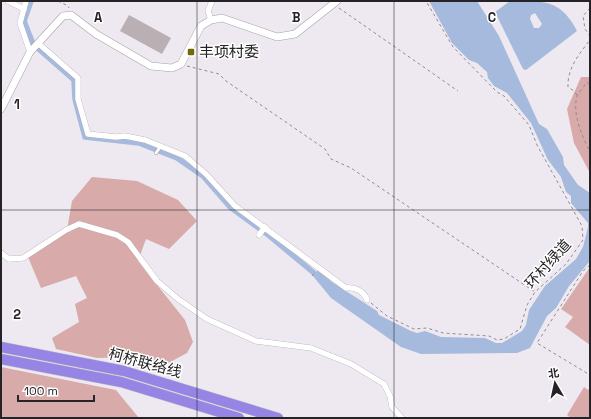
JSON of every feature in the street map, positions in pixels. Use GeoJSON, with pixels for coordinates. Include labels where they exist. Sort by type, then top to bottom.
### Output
{"type":"FeatureCollection","features":[{"type":"Feature","properties":{"kind":"highway","name":"柯桥联络线"},"geometry":{"type":"LineString","coordinates":[[1,347],[124,371],[278,418]]}},
{"type":"Feature","properties":{"kind":"highway","name":"柯桥联络线"},"geometry":{"type":"LineString","coordinates":[[1,359],[122,382],[239,418]]}},
{"type":"Feature","properties":{"kind":"street"},"geometry":{"type":"LineString","coordinates":[[8,1],[24,9]]}},
{"type":"Feature","properties":{"kind":"street"},"geometry":{"type":"LineString","coordinates":[[26,1],[20,23],[30,52]]}},
{"type":"Feature","properties":{"kind":"street"},"geometry":{"type":"LineString","coordinates":[[211,20],[208,10],[212,1]]}},
{"type":"Feature","properties":{"kind":"street"},"geometry":{"type":"LineString","coordinates":[[1,109],[30,52],[39,44],[62,16],[71,14],[96,34],[151,66],[172,68],[180,64],[201,26],[211,20],[222,18],[277,37],[294,34],[335,2]]}},
{"type":"Feature","properties":{"kind":"street"},"geometry":{"type":"LineString","coordinates":[[39,44],[78,78],[78,98],[88,134],[116,137],[125,136],[161,146],[185,156],[206,174],[234,206],[262,231],[346,288],[353,287],[365,295],[367,300]]}},
{"type":"Feature","properties":{"kind":"street"},"geometry":{"type":"LineString","coordinates":[[1,253],[9,259],[23,258],[66,230],[78,224],[117,235],[128,242],[157,280],[178,299],[207,319],[256,341],[312,348],[351,364],[384,384],[390,396],[392,407],[402,418]]}},
{"type":"Feature","properties":{"kind":"lane"},"geometry":{"type":"LineString","coordinates":[[156,153],[161,146]]}},
{"type":"Feature","properties":{"kind":"path"},"geometry":{"type":"LineString","coordinates":[[58,1],[68,6],[71,14]]}},
{"type":"Feature","properties":{"kind":"path","name":"环村绿道"},"geometry":{"type":"LineString","coordinates":[[367,300],[380,308],[387,316],[414,329],[427,328],[442,333],[489,336],[497,340],[504,339],[520,329],[527,304],[535,292],[566,264],[582,240],[582,226],[537,145],[530,125],[504,96],[497,92],[453,47],[426,1]]}},
{"type":"Feature","properties":{"kind":"path"},"geometry":{"type":"LineString","coordinates":[[335,2],[458,91]]}},
{"type":"Feature","properties":{"kind":"path"},"geometry":{"type":"LineString","coordinates":[[590,8],[583,16],[585,29],[590,36]]}},
{"type":"Feature","properties":{"kind":"path"},"geometry":{"type":"LineString","coordinates":[[578,96],[574,91],[568,88],[567,77],[578,56],[590,40]]}},
{"type":"Feature","properties":{"kind":"path"},"geometry":{"type":"LineString","coordinates":[[180,64],[219,74],[226,81],[325,150],[331,159],[351,168],[535,292]]}},
{"type":"Feature","properties":{"kind":"path"},"geometry":{"type":"LineString","coordinates":[[590,83],[586,83],[578,96],[577,118],[584,140],[590,152]]}},
{"type":"Feature","properties":{"kind":"path"},"geometry":{"type":"LineString","coordinates":[[590,265],[584,271],[537,343],[590,374]]}},
{"type":"Feature","properties":{"kind":"path"},"geometry":{"type":"LineString","coordinates":[[312,276],[318,269]]}},
{"type":"Feature","properties":{"kind":"shaded area"},"geometry":{"type":"Polygon","coordinates":[[[581,77],[590,77],[590,173],[574,143],[567,109],[581,77]]]}},
{"type":"Feature","properties":{"kind":"shaded area"},"geometry":{"type":"Polygon","coordinates":[[[92,177],[137,181],[178,200],[197,221],[169,249],[146,239],[138,261],[185,320],[193,342],[187,353],[161,367],[135,357],[97,358],[56,349],[52,338],[79,322],[75,304],[87,298],[76,276],[41,288],[28,257],[67,230],[72,201],[92,177]]]}},
{"type":"Feature","properties":{"kind":"shaded area"},"geometry":{"type":"Polygon","coordinates":[[[590,267],[590,345],[565,327],[573,317],[561,309],[590,267]]]}},
{"type":"Feature","properties":{"kind":"shaded area"},"geometry":{"type":"Polygon","coordinates":[[[1,367],[116,390],[139,418],[1,418],[1,367]]]}},
{"type":"Feature","properties":{"kind":"shaded area"},"geometry":{"type":"Polygon","coordinates":[[[584,387],[588,390],[590,388],[590,418],[571,418],[567,415],[584,387]]]}},
{"type":"Feature","properties":{"kind":"water"},"geometry":{"type":"Polygon","coordinates":[[[429,1],[477,1],[499,36],[539,124],[547,129],[563,157],[564,165],[578,185],[590,193],[590,261],[569,286],[556,308],[547,316],[530,348],[517,353],[421,354],[401,347],[331,298],[313,276],[318,270],[332,282],[377,311],[379,315],[411,331],[417,333],[425,331],[441,337],[485,338],[496,343],[502,343],[522,331],[526,325],[529,310],[545,286],[576,259],[583,247],[588,223],[571,203],[571,196],[566,192],[561,177],[548,160],[531,123],[507,93],[494,86],[488,78],[487,72],[477,63],[469,60],[452,43],[429,1]]]}},
{"type":"Feature","properties":{"kind":"water"},"geometry":{"type":"Polygon","coordinates":[[[510,1],[543,2],[551,4],[565,13],[577,31],[526,70],[523,69],[495,12],[510,1]],[[535,13],[531,15],[530,19],[534,28],[539,28],[542,24],[535,13]]]}},
{"type":"Feature","properties":{"kind":"building"},"geometry":{"type":"Polygon","coordinates":[[[129,15],[171,38],[162,54],[120,31],[129,15]]]}},
{"type":"Feature","properties":{"kind":"waterway"},"geometry":{"type":"LineString","coordinates":[[31,1],[24,21],[33,44],[74,80],[75,99],[85,137],[139,143],[177,158],[203,176],[230,207],[267,234],[320,278]]}},
{"type":"Feature","properties":{"kind":"place","name":"丰项村委"},"geometry":{"type":"Point","coordinates":[191,52]}}]}
